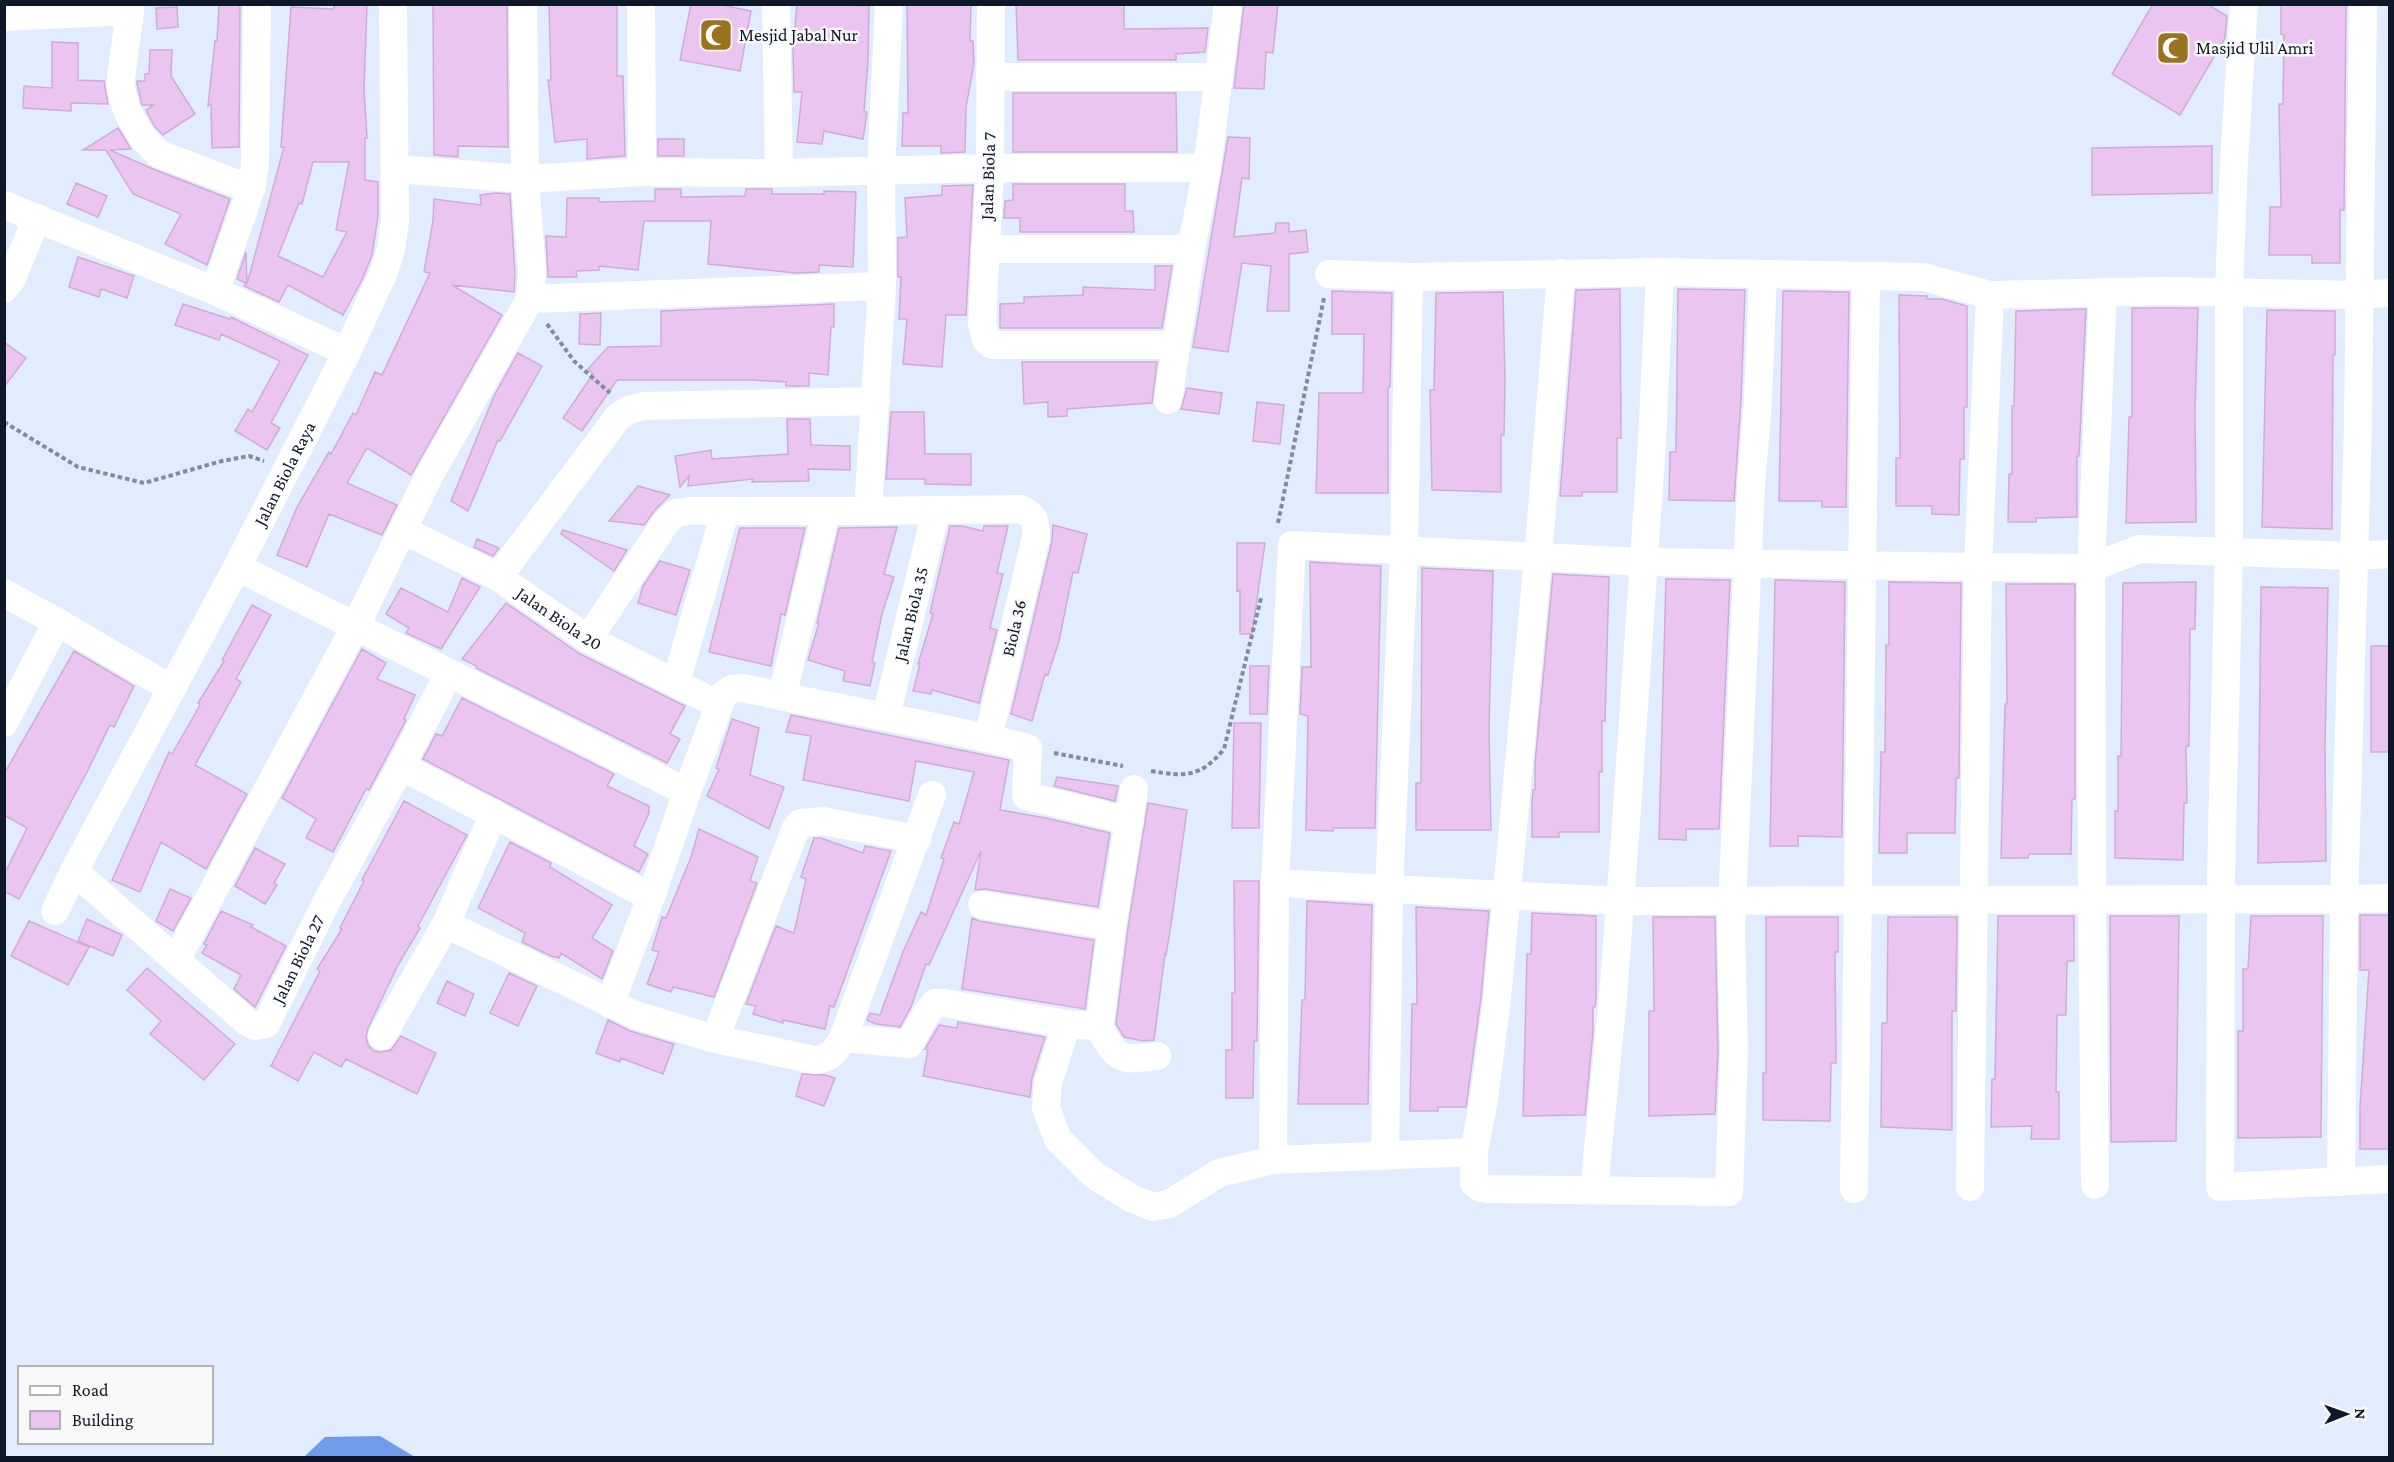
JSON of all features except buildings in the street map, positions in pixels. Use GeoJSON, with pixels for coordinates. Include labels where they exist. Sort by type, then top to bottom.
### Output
{"type":"FeatureCollection","features":[{"type":"Feature","properties":{"kind":"street"},"geometry":{"type":"LineString","coordinates":[[214,291],[250,189],[255,166],[257,4]]}},
{"type":"Feature","properties":{"kind":"street","name":"Jalan Biola Raya"},"geometry":{"type":"LineString","coordinates":[[55,911],[74,871],[237,567],[347,352],[384,274],[391,250],[395,221],[393,4]]}},
{"type":"Feature","properties":{"kind":"street"},"geometry":{"type":"LineString","coordinates":[[176,960],[355,627],[430,474],[530,299],[532,274],[525,179],[523,4]]}},
{"type":"Feature","properties":{"kind":"street"},"geometry":{"type":"LineString","coordinates":[[641,4],[642,172]]}},
{"type":"Feature","properties":{"kind":"street"},"geometry":{"type":"LineString","coordinates":[[776,4],[779,173]]}},
{"type":"Feature","properties":{"kind":"street"},"geometry":{"type":"LineString","coordinates":[[868,511],[882,286],[881,171],[889,4]]}},
{"type":"Feature","properties":{"kind":"street","name":"Jalan Biola 7"},"geometry":{"type":"LineString","coordinates":[[991,4],[990,168],[982,324],[986,340],[992,345],[1175,345]]}},
{"type":"Feature","properties":{"kind":"street"},"geometry":{"type":"LineString","coordinates":[[1168,400],[1191,249],[1207,168],[1228,4]]}},
{"type":"Feature","properties":{"kind":"street"},"geometry":{"type":"LineString","coordinates":[[2244,4],[2234,161],[2229,292],[2229,552],[2221,900],[2220,1187],[2390,1179]]}},
{"type":"Feature","properties":{"kind":"street"},"geometry":{"type":"LineString","coordinates":[[2341,1182],[2344,899],[2358,424],[2363,4]]}},
{"type":"Feature","properties":{"kind":"street"},"geometry":{"type":"LineString","coordinates":[[4,17],[130,8],[120,85],[127,111],[142,136],[159,154],[250,189]]}},
{"type":"Feature","properties":{"kind":"street"},"geometry":{"type":"LineString","coordinates":[[990,77],[1219,77]]}},
{"type":"Feature","properties":{"kind":"street"},"geometry":{"type":"LineString","coordinates":[[396,169],[525,179],[642,172],[779,173],[990,168],[1207,168]]}},
{"type":"Feature","properties":{"kind":"street"},"geometry":{"type":"LineString","coordinates":[[4,205],[214,291],[347,352]]}},
{"type":"Feature","properties":{"kind":"street"},"geometry":{"type":"LineString","coordinates":[[4,289],[37,218]]}},
{"type":"Feature","properties":{"kind":"street"},"geometry":{"type":"LineString","coordinates":[[985,249],[1191,249]]}},
{"type":"Feature","properties":{"kind":"street"},"geometry":{"type":"LineString","coordinates":[[1329,274],[1409,277],[1660,272],[1923,277],[1989,295],[2103,292],[2359,295],[2390,293]]}},
{"type":"Feature","properties":{"kind":"street"},"geometry":{"type":"LineString","coordinates":[[1593,1190],[1613,997],[1652,442],[1660,272]]}},
{"type":"Feature","properties":{"kind":"street"},"geometry":{"type":"LineString","coordinates":[[1561,273],[1507,895],[1484,1099],[1474,1152],[1474,1183],[1480,1188],[1729,1191],[1734,1074],[1732,900],[1763,274]]}},
{"type":"Feature","properties":{"kind":"street"},"geometry":{"type":"LineString","coordinates":[[1385,1156],[1389,891],[1404,551],[1409,277]]}},
{"type":"Feature","properties":{"kind":"street"},"geometry":{"type":"LineString","coordinates":[[1854,1189],[1864,566],[1866,277]]}},
{"type":"Feature","properties":{"kind":"street"},"geometry":{"type":"LineString","coordinates":[[530,299],[882,286]]}},
{"type":"Feature","properties":{"kind":"street"},"geometry":{"type":"LineString","coordinates":[[2095,1185],[2091,568],[2103,292]]}},
{"type":"Feature","properties":{"kind":"street"},"geometry":{"type":"LineString","coordinates":[[1970,1187],[1978,567],[1989,295]]}},
{"type":"Feature","properties":{"kind":"street"},"geometry":{"type":"LineString","coordinates":[[498,577],[618,417],[628,410],[643,406],[876,401]]}},
{"type":"Feature","properties":{"kind":"street","name":"Biola 36"},"geometry":{"type":"LineString","coordinates":[[936,511],[1020,509],[1030,513],[1034,518],[1036,537],[988,738]]}},
{"type":"Feature","properties":{"kind":"street"},"geometry":{"type":"LineString","coordinates":[[588,639],[670,517],[676,513],[689,510],[725,512],[936,511]]}},
{"type":"Feature","properties":{"kind":"street","name":"Jalan Biola 35"},"geometry":{"type":"LineString","coordinates":[[886,716],[936,511]]}},
{"type":"Feature","properties":{"kind":"street"},"geometry":{"type":"LineString","coordinates":[[676,682],[725,512]]}},
{"type":"Feature","properties":{"kind":"street"},"geometry":{"type":"LineString","coordinates":[[782,697],[826,512]]}},
{"type":"Feature","properties":{"kind":"street","name":"Jalan Biola 20"},"geometry":{"type":"LineString","coordinates":[[402,530],[498,577],[588,639],[719,705]]}},
{"type":"Feature","properties":{"kind":"street"},"geometry":{"type":"LineString","coordinates":[[1273,1160],[1275,883],[1292,545],[1644,562],[2091,568],[2139,549],[2353,556],[2390,554]]}},
{"type":"Feature","properties":{"kind":"street"},"geometry":{"type":"LineString","coordinates":[[237,567],[687,792]]}},
{"type":"Feature","properties":{"kind":"street"},"geometry":{"type":"LineString","coordinates":[[4,593],[172,689]]}},
{"type":"Feature","properties":{"kind":"street"},"geometry":{"type":"LineString","coordinates":[[6,718],[57,622]]}},
{"type":"Feature","properties":{"kind":"street","name":"Jalan Biola 27"},"geometry":{"type":"LineString","coordinates":[[74,871],[247,1022],[255,1026],[266,1024],[328,899],[401,766],[449,672]]}},
{"type":"Feature","properties":{"kind":"street"},"geometry":{"type":"LineString","coordinates":[[610,1004],[651,897],[719,705],[723,695],[732,689],[743,688],[851,711],[886,716],[1028,748],[1026,796],[1130,821]]}},
{"type":"Feature","properties":{"kind":"street"},"geometry":{"type":"LineString","coordinates":[[401,766],[651,897]]}},
{"type":"Feature","properties":{"kind":"street"},"geometry":{"type":"LineString","coordinates":[[843,1038],[909,1044],[935,1003],[1067,1024],[1093,1026],[1097,1024],[1100,1021],[1112,926],[1136,775]]}},
{"type":"Feature","properties":{"kind":"street"},"geometry":{"type":"LineString","coordinates":[[446,924],[635,1015],[715,1039],[815,1060],[827,1059],[843,1038],[932,795]]}},
{"type":"Feature","properties":{"kind":"street"},"geometry":{"type":"LineString","coordinates":[[382,1036],[446,924],[494,813]]}},
{"type":"Feature","properties":{"kind":"street"},"geometry":{"type":"LineString","coordinates":[[715,1039],[795,830],[800,823],[823,821],[917,839]]}},
{"type":"Feature","properties":{"kind":"street"},"geometry":{"type":"LineString","coordinates":[[1275,883],[1389,891],[1620,901],[2390,898]]}},
{"type":"Feature","properties":{"kind":"street"},"geometry":{"type":"LineString","coordinates":[[982,905],[1112,926]]}},
{"type":"Feature","properties":{"kind":"street"},"geometry":{"type":"LineString","coordinates":[[1067,1024],[1048,1083],[1046,1108],[1058,1138],[1094,1175],[1131,1198],[1152,1207],[1170,1204],[1219,1173],[1273,1160],[1474,1152]]}},
{"type":"Feature","properties":{"kind":"street"},"geometry":{"type":"LineString","coordinates":[[1097,1024],[1114,1054],[1130,1060],[1157,1056]]}},
{"type":"Feature","properties":{"kind":"path"},"geometry":{"type":"LineString","coordinates":[[1277,528],[1329,274]]}},
{"type":"Feature","properties":{"kind":"path"},"geometry":{"type":"LineString","coordinates":[[530,299],[574,361],[628,410]]}},
{"type":"Feature","properties":{"kind":"path"},"geometry":{"type":"LineString","coordinates":[[4,422],[78,467],[144,483],[222,461],[249,456],[286,468]]}},
{"type":"Feature","properties":{"kind":"path"},"geometry":{"type":"LineString","coordinates":[[1028,748],[1136,775],[1191,774],[1211,765],[1224,749],[1262,598]]}},
{"type":"Feature","properties":{"kind":"water"},"geometry":{"type":"Polygon","coordinates":[[[380,1436],[415,1457],[304,1457],[325,1437],[380,1436]]]}},
{"type":"Feature","properties":{"kind":"place","name":"Mesjid Jabal Nur"},"geometry":{"type":"Point","coordinates":[716,35]}},
{"type":"Feature","properties":{"kind":"place","name":"Masjid Ulil Amri"},"geometry":{"type":"Point","coordinates":[2173,48]}}]}
